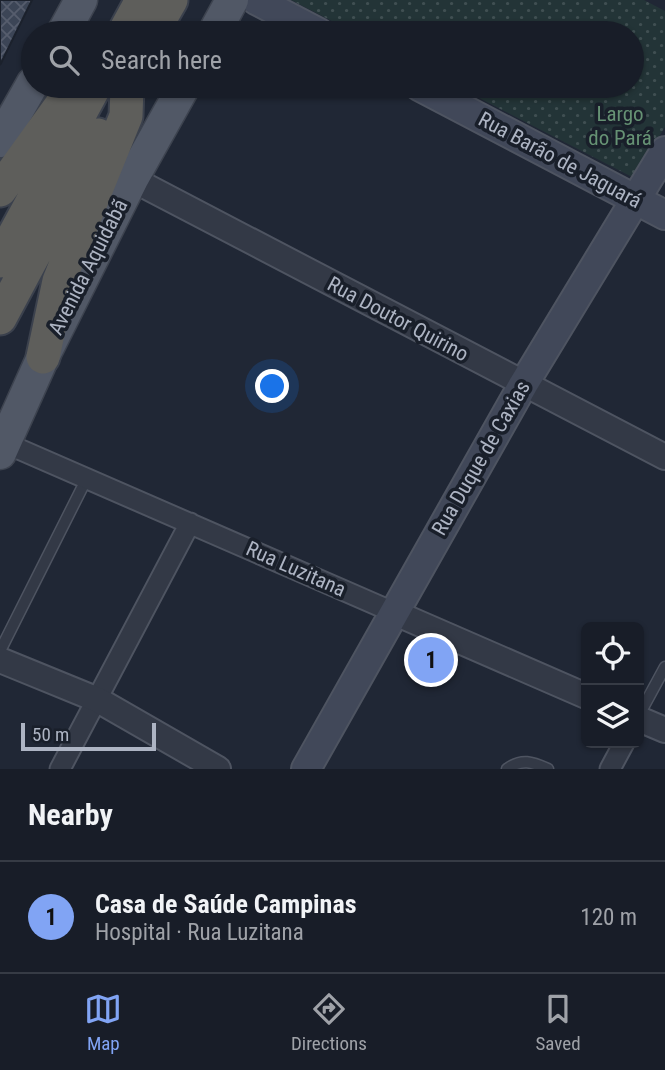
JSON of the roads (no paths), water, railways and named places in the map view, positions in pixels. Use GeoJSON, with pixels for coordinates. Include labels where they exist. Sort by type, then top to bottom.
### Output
{"type":"FeatureCollection","features":[{"type":"Feature","properties":{"kind":"highway"},"geometry":{"type":"LineString","coordinates":[[139,21],[171,0]]}},
{"type":"Feature","properties":{"kind":"highway"},"geometry":{"type":"LineString","coordinates":[[0,190],[66,98]]}},
{"type":"Feature","properties":{"kind":"highway"},"geometry":{"type":"LineString","coordinates":[[0,261],[88,98]]}},
{"type":"Feature","properties":{"kind":"highway"},"geometry":{"type":"LineString","coordinates":[[0,318],[119,98]]}},
{"type":"Feature","properties":{"kind":"highway"},"geometry":{"type":"LineString","coordinates":[[43,356],[53,299],[126,116],[126,98]]}},
{"type":"Feature","properties":{"kind":"main road"},"geometry":{"type":"LineString","coordinates":[[70,21],[81,0]]}},
{"type":"Feature","properties":{"kind":"main road"},"geometry":{"type":"LineString","coordinates":[[221,21],[232,0]]}},
{"type":"Feature","properties":{"kind":"main road"},"geometry":{"type":"LineString","coordinates":[[256,0],[296,21]]}},
{"type":"Feature","properties":{"kind":"main road"},"geometry":{"type":"LineString","coordinates":[[3,128],[23,98]]}},
{"type":"Feature","properties":{"kind":"main road","name":"Avenida Aquidabã"},"geometry":{"type":"LineString","coordinates":[[3,448],[43,356],[132,179],[177,98]]}},
{"type":"Feature","properties":{"kind":"main road","name":"Rua Barão de Jaguará"},"geometry":{"type":"LineString","coordinates":[[442,98],[665,215]]}},
{"type":"Feature","properties":{"kind":"main road","name":"Rua Duque de Caxias"},"geometry":{"type":"LineString","coordinates":[[306,769],[523,384],[665,151]]}},
{"type":"Feature","properties":{"kind":"street","name":"Rua Doutor Quirino"},"geometry":{"type":"LineString","coordinates":[[132,179],[665,457]]}},
{"type":"Feature","properties":{"kind":"street","name":"Rua Luzitana"},"geometry":{"type":"LineString","coordinates":[[3,448],[87,478],[581,694]]}},
{"type":"Feature","properties":{"kind":"street"},"geometry":{"type":"LineString","coordinates":[[60,769],[99,700],[190,523]]}},
{"type":"Feature","properties":{"kind":"street"},"geometry":{"type":"LineString","coordinates":[[0,660],[99,700],[218,769]]}},
{"type":"Feature","properties":{"kind":"street"},"geometry":{"type":"LineString","coordinates":[[644,720],[665,730]]}},
{"type":"Feature","properties":{"kind":"street"},"geometry":{"type":"LineString","coordinates":[[610,769],[621,748]]}},
{"type":"Feature","properties":{"kind":"lane"},"geometry":{"type":"LineString","coordinates":[[0,651],[87,478]]}},
{"type":"Feature","properties":{"kind":"lane"},"geometry":{"type":"LineString","coordinates":[[644,707],[665,667]]}},
{"type":"Feature","properties":{"kind":"lane"},"geometry":{"type":"LineString","coordinates":[[507,769],[517,762],[530,761],[548,769]]}},
{"type":"Feature","properties":{"kind":"place","name":"Casa de Saúde Campinas"},"geometry":{"type":"Point","coordinates":[431,660]}},
{"type":"Feature","properties":{"kind":"park label","name":"Largo do Pará"},"geometry":{"type":"Point","coordinates":[620,126]}}]}
